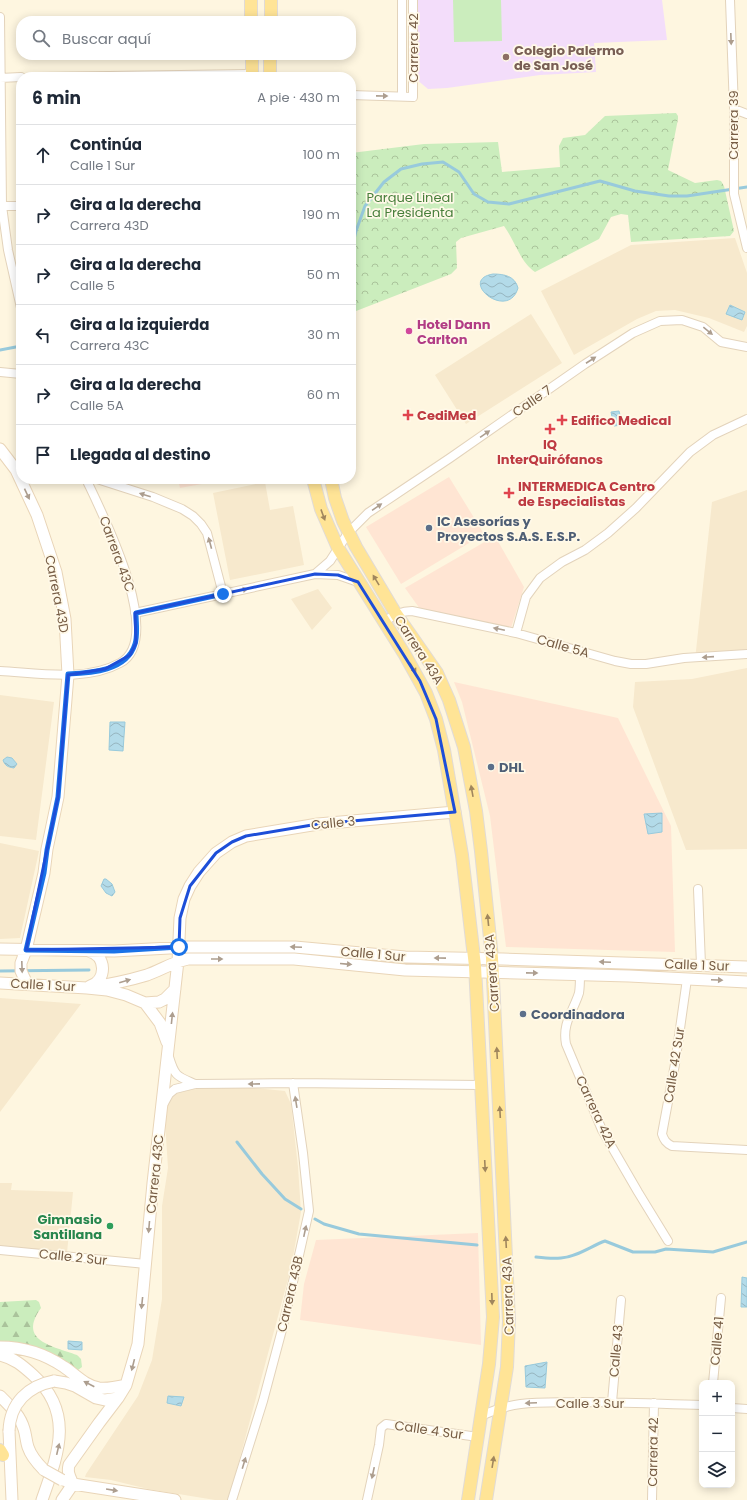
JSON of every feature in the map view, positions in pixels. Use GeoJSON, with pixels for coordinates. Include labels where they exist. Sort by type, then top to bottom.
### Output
{"type":"FeatureCollection","features":[{"type":"Feature","properties":{"kind":"main road"},"geometry":{"type":"LineString","coordinates":[[251,0],[251,16]]}},
{"type":"Feature","properties":{"kind":"main road"},"geometry":{"type":"LineString","coordinates":[[271,0],[271,16]]}},
{"type":"Feature","properties":{"kind":"main road"},"geometry":{"type":"LineString","coordinates":[[252,60],[252,72]]}},
{"type":"Feature","properties":{"kind":"main road"},"geometry":{"type":"LineString","coordinates":[[270,60],[270,72]]}},
{"type":"Feature","properties":{"kind":"main road","name":"Carrera 43A"},"geometry":{"type":"LineString","coordinates":[[314,484],[321,509],[338,548],[420,681],[436,719],[446,762],[462,855],[475,971],[493,1318],[489,1364],[468,1500]]}},
{"type":"Feature","properties":{"kind":"main road","name":"Carrera 43A"},"geometry":{"type":"LineString","coordinates":[[331,484],[348,533],[396,614],[437,673],[449,700],[459,728],[476,811],[493,972],[510,1321],[507,1366],[486,1500]]}},
{"type":"Feature","properties":{"kind":"street","name":"Carrera 42"},"geometry":{"type":"LineString","coordinates":[[402,0],[402,96],[413,97],[413,0]]}},
{"type":"Feature","properties":{"kind":"street","name":"Carrera 39"},"geometry":{"type":"LineString","coordinates":[[730,0],[734,108],[734,192],[747,248]]}},
{"type":"Feature","properties":{"kind":"street"},"geometry":{"type":"LineString","coordinates":[[0,17],[1,206],[16,288]]}},
{"type":"Feature","properties":{"kind":"street"},"geometry":{"type":"LineString","coordinates":[[0,78],[16,77]]}},
{"type":"Feature","properties":{"kind":"street"},"geometry":{"type":"LineString","coordinates":[[356,95],[402,96]]}},
{"type":"Feature","properties":{"kind":"street"},"geometry":{"type":"LineString","coordinates":[[734,108],[747,114]]}},
{"type":"Feature","properties":{"kind":"street"},"geometry":{"type":"LineString","coordinates":[[1,206],[16,206]]}},
{"type":"Feature","properties":{"kind":"street","name":"Calle 7"},"geometry":{"type":"LineString","coordinates":[[338,548],[348,533],[368,513],[585,364],[633,333],[660,321],[682,320],[703,327],[722,342],[747,347]]}},
{"type":"Feature","properties":{"kind":"street"},"geometry":{"type":"LineString","coordinates":[[0,372],[16,374]]}},
{"type":"Feature","properties":{"kind":"street"},"geometry":{"type":"LineString","coordinates":[[516,633],[526,597],[540,578],[562,562],[585,550],[608,533],[636,508],[690,452],[713,435],[747,420]]}},
{"type":"Feature","properties":{"kind":"street","name":"Carrera 43D"},"geometry":{"type":"LineString","coordinates":[[0,449],[16,470]]}},
{"type":"Feature","properties":{"kind":"street","name":"Carrera 43D"},"geometry":{"type":"LineString","coordinates":[[23,484],[37,515],[56,572],[65,619],[68,674],[58,797],[47,850],[44,873],[26,950],[22,956],[21,971],[27,984]]}},
{"type":"Feature","properties":{"kind":"street","name":"Carrera 43C"},"geometry":{"type":"LineString","coordinates":[[68,674],[88,673],[105,669],[120,663],[130,655],[136,643],[136,613],[126,574],[101,510],[88,484]]}},
{"type":"Feature","properties":{"kind":"street"},"geometry":{"type":"LineString","coordinates":[[113,484],[153,497],[182,509],[193,516],[207,533],[223,594]]}},
{"type":"Feature","properties":{"kind":"street"},"geometry":{"type":"LineString","coordinates":[[315,574],[330,561],[338,548]]}},
{"type":"Feature","properties":{"kind":"street"},"geometry":{"type":"LineString","coordinates":[[136,613],[315,574],[338,575],[358,582]]}},
{"type":"Feature","properties":{"kind":"street","name":"Calle 5A"},"geometry":{"type":"LineString","coordinates":[[383,622],[396,614],[404,611],[412,611],[516,633],[615,661],[631,664],[684,658],[747,654]]}},
{"type":"Feature","properties":{"kind":"street"},"geometry":{"type":"LineString","coordinates":[[0,671],[68,674]]}},
{"type":"Feature","properties":{"kind":"street","name":"Calle 3"},"geometry":{"type":"LineString","coordinates":[[216,853],[232,842],[246,836],[262,832],[318,824],[455,812]]}},
{"type":"Feature","properties":{"kind":"street","name":"Carrera 43C"},"geometry":{"type":"LineString","coordinates":[[73,1484],[68,1474],[69,1465],[126,1385],[130,1377],[138,1344],[178,961],[180,918],[184,899],[199,872],[216,853]]}},
{"type":"Feature","properties":{"kind":"street"},"geometry":{"type":"LineString","coordinates":[[698,889],[701,965]]}},
{"type":"Feature","properties":{"kind":"street","name":"Calle 1 Sur"},"geometry":{"type":"LineString","coordinates":[[0,949],[114,951],[179,947],[295,947],[405,957],[492,958],[747,966]]}},
{"type":"Feature","properties":{"kind":"street"},"geometry":{"type":"LineString","coordinates":[[84,950],[92,952],[98,956],[102,964],[103,972],[100,979],[94,985],[87,988]]}},
{"type":"Feature","properties":{"kind":"street","name":"Calle 1 Sur"},"geometry":{"type":"LineString","coordinates":[[87,988],[118,983],[149,974],[178,961],[294,959],[405,970],[580,974],[747,982]]}},
{"type":"Feature","properties":{"kind":"street","name":"Carrera 42A"},"geometry":{"type":"LineString","coordinates":[[580,974],[579,991],[565,1026],[564,1034],[566,1044],[602,1130],[668,1241]]}},
{"type":"Feature","properties":{"kind":"street","name":"Calle 42 Sur"},"geometry":{"type":"LineString","coordinates":[[687,979],[675,1064],[662,1134],[668,1144],[672,1146],[747,1150]]}},
{"type":"Feature","properties":{"kind":"street","name":"Calle 1 Sur"},"geometry":{"type":"LineString","coordinates":[[0,983],[107,990],[126,995],[145,1003],[160,1023],[172,1070],[177,1076],[195,1084]]}},
{"type":"Feature","properties":{"kind":"street"},"geometry":{"type":"LineString","coordinates":[[145,1003],[159,1002],[165,999],[175,989]]}},
{"type":"Feature","properties":{"kind":"street","name":"Calle 1 Sur"},"geometry":{"type":"LineString","coordinates":[[162,1105],[168,1094],[174,1089],[195,1084],[480,1085]]}},
{"type":"Feature","properties":{"kind":"street","name":"Carrera 43B"},"geometry":{"type":"LineString","coordinates":[[232,1500],[263,1401],[283,1326],[309,1211],[303,1153],[293,1084]]}},
{"type":"Feature","properties":{"kind":"street","name":"Calle 2 Sur"},"geometry":{"type":"LineString","coordinates":[[0,1250],[146,1264]]}},
{"type":"Feature","properties":{"kind":"street","name":"Calle 41"},"geometry":{"type":"LineString","coordinates":[[713,1380],[722,1298]]}},
{"type":"Feature","properties":{"kind":"street","name":"Calle 43"},"geometry":{"type":"LineString","coordinates":[[612,1402],[620,1300]]}},
{"type":"Feature","properties":{"kind":"street"},"geometry":{"type":"LineString","coordinates":[[0,1347],[17,1347],[39,1354],[52,1360],[85,1382],[98,1388],[110,1388],[126,1385]]}},
{"type":"Feature","properties":{"kind":"street"},"geometry":{"type":"LineString","coordinates":[[0,1355],[10,1357],[29,1371],[50,1395],[56,1407],[59,1421],[59,1443],[42,1500]]}},
{"type":"Feature","properties":{"kind":"street"},"geometry":{"type":"LineString","coordinates":[[12,1500],[9,1419],[22,1397],[43,1383],[54,1381],[75,1386],[96,1398],[105,1400],[118,1398]]}},
{"type":"Feature","properties":{"kind":"street"},"geometry":{"type":"LineString","coordinates":[[0,1396],[11,1407],[20,1420],[24,1428],[28,1449],[35,1461],[44,1470],[73,1484],[175,1500]]}},
{"type":"Feature","properties":{"kind":"street","name":"Calle 3 Sur"},"geometry":{"type":"LineString","coordinates":[[481,1416],[501,1407],[533,1403],[612,1402],[699,1405]]}},
{"type":"Feature","properties":{"kind":"street","name":"Carrera 42"},"geometry":{"type":"LineString","coordinates":[[652,1500],[654,1403]]}},
{"type":"Feature","properties":{"kind":"street"},"geometry":{"type":"LineString","coordinates":[[735,1408],[747,1409]]}},
{"type":"Feature","properties":{"kind":"street","name":"Calle 4 Sur"},"geometry":{"type":"LineString","coordinates":[[367,1500],[379,1445],[381,1428],[386,1424],[478,1437]]}},
{"type":"Feature","properties":{"kind":"street"},"geometry":{"type":"LineString","coordinates":[[0,1442],[5,1500]]}},
{"type":"Feature","properties":{"kind":"street"},"geometry":{"type":"LineString","coordinates":[[62,1500],[73,1484]]}},
{"type":"Feature","properties":{"kind":"highlighted area"},"geometry":{"type":"Polygon","coordinates":[[[315,574],[338,575],[358,582],[420,681],[436,719],[455,812],[318,824],[246,836],[232,842],[216,853],[190,886],[180,918],[179,947],[26,950],[58,797],[68,675],[105,669],[130,655],[136,643],[135,613],[315,574]]]}},
{"type":"Feature","properties":{"kind":"shaded area","name":"Colegio Palermo de San José"},"geometry":{"type":"Polygon","coordinates":[[[417,0],[662,0],[667,40],[594,43],[596,72],[540,75],[447,88],[428,89],[416,79],[417,0]]]}},
{"type":"Feature","properties":{"kind":"shaded area"},"geometry":{"type":"Polygon","coordinates":[[[735,238],[747,273],[747,326],[744,332],[709,318],[675,310],[656,311],[637,319],[574,355],[541,291],[631,245],[735,238]]]}},
{"type":"Feature","properties":{"kind":"shaded area"},"geometry":{"type":"Polygon","coordinates":[[[531,314],[562,363],[466,424],[435,375],[531,314]]]}},
{"type":"Feature","properties":{"kind":"shaded area"},"geometry":{"type":"Polygon","coordinates":[[[449,477],[484,534],[401,584],[366,527],[449,477]]]}},
{"type":"Feature","properties":{"kind":"shaded area"},"geometry":{"type":"Polygon","coordinates":[[[179,484],[202,484],[180,488],[179,484]]]}},
{"type":"Feature","properties":{"kind":"shaded area"},"geometry":{"type":"Polygon","coordinates":[[[256,484],[265,484],[270,510],[293,506],[304,565],[230,580],[213,493],[256,484]]]}},
{"type":"Feature","properties":{"kind":"shaded area"},"geometry":{"type":"Polygon","coordinates":[[[747,490],[747,655],[695,660],[712,502],[747,490]]]}},
{"type":"Feature","properties":{"kind":"shaded area"},"geometry":{"type":"Polygon","coordinates":[[[495,536],[524,587],[511,628],[420,609],[405,588],[495,536]]]}},
{"type":"Feature","properties":{"kind":"shaded area"},"geometry":{"type":"Polygon","coordinates":[[[318,589],[332,608],[312,630],[291,599],[318,589]]]}},
{"type":"Feature","properties":{"kind":"shaded area"},"geometry":{"type":"Polygon","coordinates":[[[747,668],[747,849],[686,850],[633,707],[635,682],[692,679],[747,668]]]}},
{"type":"Feature","properties":{"kind":"shaded area"},"geometry":{"type":"Polygon","coordinates":[[[454,682],[618,718],[671,826],[675,952],[506,947],[490,816],[462,702],[454,682]]]}},
{"type":"Feature","properties":{"kind":"shaded area"},"geometry":{"type":"Polygon","coordinates":[[[0,695],[54,702],[36,840],[0,836],[0,695]]]}},
{"type":"Feature","properties":{"kind":"shaded area"},"geometry":{"type":"Polygon","coordinates":[[[0,843],[39,851],[20,938],[0,939],[0,843]]]}},
{"type":"Feature","properties":{"kind":"shaded area"},"geometry":{"type":"Polygon","coordinates":[[[0,998],[81,1004],[0,1112],[0,998]]]}},
{"type":"Feature","properties":{"kind":"shaded area"},"geometry":{"type":"Polygon","coordinates":[[[192,1085],[285,1091],[291,1104],[298,1167],[301,1212],[291,1268],[235,1476],[227,1500],[215,1500],[148,1489],[111,1480],[85,1477],[138,1396],[152,1360],[162,1299],[162,1206],[168,1168],[164,1106],[173,1094],[192,1085]]]}},
{"type":"Feature","properties":{"kind":"shaded area"},"geometry":{"type":"Polygon","coordinates":[[[0,1183],[12,1183],[11,1190],[73,1192],[67,1253],[0,1247],[0,1183]]]}},
{"type":"Feature","properties":{"kind":"shaded area"},"geometry":{"type":"Polygon","coordinates":[[[478,1233],[481,1345],[300,1320],[304,1284],[316,1240],[478,1233]]]}},
{"type":"Feature","properties":{"kind":"green space"},"geometry":{"type":"Polygon","coordinates":[[[453,0],[501,0],[502,41],[454,42],[453,0]]]}},
{"type":"Feature","properties":{"kind":"green space","name":"Parque Lineal La Presidenta"},"geometry":{"type":"Polygon","coordinates":[[[676,113],[678,119],[668,170],[695,183],[717,180],[721,181],[724,186],[734,231],[730,236],[631,242],[628,215],[621,214],[611,217],[599,239],[535,272],[525,263],[504,226],[461,238],[456,242],[457,268],[451,274],[356,311],[356,152],[424,144],[498,142],[502,172],[560,167],[559,146],[563,138],[585,135],[605,116],[676,113]]]}},
{"type":"Feature","properties":{"kind":"green space"},"geometry":{"type":"Polygon","coordinates":[[[36,1300],[39,1302],[41,1308],[35,1319],[33,1328],[36,1335],[49,1345],[77,1355],[81,1359],[82,1367],[78,1370],[58,1361],[0,1346],[0,1302],[36,1300]]]}},
{"type":"Feature","properties":{"kind":"water"},"geometry":{"type":"Polygon","coordinates":[[[493,274],[501,274],[512,278],[517,284],[518,288],[513,297],[505,301],[496,300],[488,296],[482,290],[480,284],[483,278],[493,274]]]}},
{"type":"Feature","properties":{"kind":"water"},"geometry":{"type":"Polygon","coordinates":[[[730,305],[745,312],[742,320],[726,314],[730,305]]]}},
{"type":"Feature","properties":{"kind":"water"},"geometry":{"type":"Polygon","coordinates":[[[619,411],[621,419],[630,422],[629,426],[614,426],[611,412],[619,411]]]}},
{"type":"Feature","properties":{"kind":"water"},"geometry":{"type":"Polygon","coordinates":[[[110,722],[125,722],[123,751],[109,750],[110,722]]]}},
{"type":"Feature","properties":{"kind":"water"},"geometry":{"type":"Polygon","coordinates":[[[7,757],[12,758],[17,764],[14,768],[8,767],[5,764],[3,760],[7,757]]]}},
{"type":"Feature","properties":{"kind":"water"},"geometry":{"type":"Polygon","coordinates":[[[662,813],[662,832],[648,834],[644,814],[662,813]]]}},
{"type":"Feature","properties":{"kind":"water"},"geometry":{"type":"Polygon","coordinates":[[[104,879],[112,884],[115,892],[112,896],[106,893],[101,886],[104,879]]]}},
{"type":"Feature","properties":{"kind":"water"},"geometry":{"type":"Polygon","coordinates":[[[742,1277],[747,1278],[747,1307],[741,1307],[742,1277]]]}},
{"type":"Feature","properties":{"kind":"water"},"geometry":{"type":"Polygon","coordinates":[[[68,1341],[82,1342],[82,1350],[68,1349],[68,1341]]]}},
{"type":"Feature","properties":{"kind":"water"},"geometry":{"type":"Polygon","coordinates":[[[547,1362],[545,1388],[526,1387],[525,1366],[547,1362]]]}},
{"type":"Feature","properties":{"kind":"water"},"geometry":{"type":"Polygon","coordinates":[[[168,1396],[184,1397],[181,1406],[167,1403],[168,1396]]]}},
{"type":"Feature","properties":{"kind":"waterway"},"geometry":{"type":"LineString","coordinates":[[356,231],[365,206],[384,182],[401,169],[422,164],[443,162],[459,172],[474,194],[488,202],[509,204],[600,181],[635,191],[669,196],[687,196],[747,187]]}},
{"type":"Feature","properties":{"kind":"waterway"},"geometry":{"type":"LineString","coordinates":[[0,350],[16,347]]}},
{"type":"Feature","properties":{"kind":"waterway"},"geometry":{"type":"LineString","coordinates":[[0,971],[89,970]]}},
{"type":"Feature","properties":{"kind":"waterway"},"geometry":{"type":"LineString","coordinates":[[237,1142],[262,1174],[285,1199],[301,1209]]}},
{"type":"Feature","properties":{"kind":"waterway"},"geometry":{"type":"LineString","coordinates":[[315,1219],[324,1224],[359,1234],[477,1245]]}},
{"type":"Feature","properties":{"kind":"waterway"},"geometry":{"type":"LineString","coordinates":[[536,1257],[567,1257],[578,1254],[605,1241],[633,1252],[655,1252],[666,1249],[713,1252],[747,1242]]}},
{"type":"Feature","properties":{"kind":"place","name":"Colegio Palermo de San José"},"geometry":{"type":"Point","coordinates":[506,57]}},
{"type":"Feature","properties":{"kind":"place","name":"Hotel Dann Carlton"},"geometry":{"type":"Point","coordinates":[409,331]}},
{"type":"Feature","properties":{"kind":"place","name":"CediMed"},"geometry":{"type":"Point","coordinates":[408,415]}},
{"type":"Feature","properties":{"kind":"place","name":"Edifico Medical"},"geometry":{"type":"Point","coordinates":[562,420]}},
{"type":"Feature","properties":{"kind":"place","name":"IQ InterQuirófanos"},"geometry":{"type":"Point","coordinates":[550,429]}},
{"type":"Feature","properties":{"kind":"place","name":"INTERMEDICA Centro de Especialistas"},"geometry":{"type":"Point","coordinates":[509,493]}},
{"type":"Feature","properties":{"kind":"place","name":"IC Asesorías y Proyectos S.A.S. E.S.P."},"geometry":{"type":"Point","coordinates":[429,528]}},
{"type":"Feature","properties":{"kind":"place","name":"DHL"},"geometry":{"type":"Point","coordinates":[491,767]}},
{"type":"Feature","properties":{"kind":"place","name":"Coordinadora"},"geometry":{"type":"Point","coordinates":[523,1014]}},
{"type":"Feature","properties":{"kind":"place","name":"Gimnasio Santillana"},"geometry":{"type":"Point","coordinates":[110,1226]}},
{"type":"Feature","properties":{"kind":"route"},"geometry":{"type":"LineString","coordinates":[[179,947],[114,951],[26,950],[44,873],[47,850],[58,797],[68,674],[88,673],[105,669],[120,663],[130,655],[136,643],[136,613],[223,594]]}}]}
